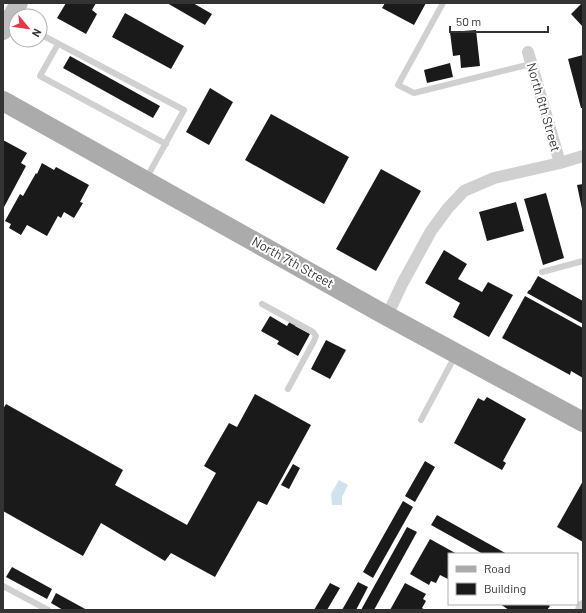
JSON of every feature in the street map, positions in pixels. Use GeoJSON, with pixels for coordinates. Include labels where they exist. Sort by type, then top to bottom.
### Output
{"type":"FeatureCollection","features":[{"type":"Feature","properties":{"kind":"main road","name":"North 7th Street"},"geometry":{"type":"LineString","coordinates":[[3,101],[387,316],[583,422]]}},
{"type":"Feature","properties":{"kind":"street","name":"North 6th Street"},"geometry":{"type":"LineString","coordinates":[[529,58],[560,163],[583,156]]}},
{"type":"Feature","properties":{"kind":"street"},"geometry":{"type":"LineString","coordinates":[[387,316],[402,284],[431,231],[448,208],[464,191],[494,178],[560,163]]}},
{"type":"Feature","properties":{"kind":"street"},"geometry":{"type":"LineString","coordinates":[[581,610],[583,606]]}},
{"type":"Feature","properties":{"kind":"lane"},"geometry":{"type":"LineString","coordinates":[[443,3],[398,85],[414,93],[529,58]]}},
{"type":"Feature","properties":{"kind":"lane"},"geometry":{"type":"LineString","coordinates":[[48,38],[184,110],[145,180]]}},
{"type":"Feature","properties":{"kind":"lane"},"geometry":{"type":"LineString","coordinates":[[58,44],[40,76],[166,144]]}},
{"type":"Feature","properties":{"kind":"lane"},"geometry":{"type":"LineString","coordinates":[[542,272],[583,261]]}},
{"type":"Feature","properties":{"kind":"lane"},"geometry":{"type":"LineString","coordinates":[[262,304],[313,332],[316,336],[288,389]]}},
{"type":"Feature","properties":{"kind":"lane"},"geometry":{"type":"LineString","coordinates":[[421,420],[456,353]]}},
{"type":"Feature","properties":{"kind":"lane"},"geometry":{"type":"LineString","coordinates":[[3,586],[48,610]]}},
{"type":"Feature","properties":{"kind":"water"},"geometry":{"type":"Polygon","coordinates":[[[339,480],[348,485],[342,497],[342,505],[332,505],[331,494],[339,480]]]}},
{"type":"Feature","properties":{"kind":"building"},"geometry":{"type":"Polygon","coordinates":[[[66,3],[96,3],[92,10],[97,14],[86,34],[57,18],[66,3]]]}},
{"type":"Feature","properties":{"kind":"building"},"geometry":{"type":"Polygon","coordinates":[[[167,3],[193,3],[212,14],[205,25],[167,3]]]}},
{"type":"Feature","properties":{"kind":"building"},"geometry":{"type":"Polygon","coordinates":[[[385,3],[426,3],[414,25],[382,8],[385,3]]]}},
{"type":"Feature","properties":{"kind":"building"},"geometry":{"type":"Polygon","coordinates":[[[583,3],[583,27],[571,14],[583,3]]]}},
{"type":"Feature","properties":{"kind":"building"},"geometry":{"type":"Polygon","coordinates":[[[125,13],[184,46],[171,69],[112,37],[125,13]]]}},
{"type":"Feature","properties":{"kind":"building"},"geometry":{"type":"Polygon","coordinates":[[[476,30],[480,66],[461,68],[460,55],[453,56],[450,32],[476,30]]]}},
{"type":"Feature","properties":{"kind":"building"},"geometry":{"type":"Polygon","coordinates":[[[583,55],[583,108],[581,108],[568,59],[583,55]]]}},
{"type":"Feature","properties":{"kind":"building"},"geometry":{"type":"Polygon","coordinates":[[[70,56],[160,106],[153,118],[63,68],[70,56]]]}},
{"type":"Feature","properties":{"kind":"building"},"geometry":{"type":"Polygon","coordinates":[[[450,63],[453,77],[427,83],[424,70],[450,63]]]}},
{"type":"Feature","properties":{"kind":"building"},"geometry":{"type":"Polygon","coordinates":[[[210,88],[233,102],[209,145],[186,132],[210,88]]]}},
{"type":"Feature","properties":{"kind":"building"},"geometry":{"type":"Polygon","coordinates":[[[271,114],[349,157],[324,204],[245,160],[271,114]]]}},
{"type":"Feature","properties":{"kind":"building"},"geometry":{"type":"Polygon","coordinates":[[[3,140],[27,153],[21,163],[26,166],[3,209],[3,140]]]}},
{"type":"Feature","properties":{"kind":"building"},"geometry":{"type":"Polygon","coordinates":[[[42,163],[54,170],[56,167],[89,185],[80,202],[83,203],[74,218],[64,212],[61,218],[58,216],[47,236],[27,225],[21,235],[9,228],[11,224],[5,221],[20,194],[23,196],[42,163]]]}},
{"type":"Feature","properties":{"kind":"building"},"geometry":{"type":"Polygon","coordinates":[[[381,169],[421,191],[376,271],[336,249],[381,169]]]}},
{"type":"Feature","properties":{"kind":"building"},"geometry":{"type":"Polygon","coordinates":[[[583,184],[583,209],[582,209],[577,185],[583,184]]]}},
{"type":"Feature","properties":{"kind":"building"},"geometry":{"type":"Polygon","coordinates":[[[546,193],[564,258],[543,265],[524,199],[546,193]]]}},
{"type":"Feature","properties":{"kind":"building"},"geometry":{"type":"Polygon","coordinates":[[[516,202],[524,231],[487,241],[479,212],[516,202]]]}},
{"type":"Feature","properties":{"kind":"building"},"geometry":{"type":"Polygon","coordinates":[[[444,250],[467,264],[458,279],[482,292],[488,282],[513,295],[489,337],[453,317],[460,303],[425,283],[444,250]]]}},
{"type":"Feature","properties":{"kind":"building"},"geometry":{"type":"Polygon","coordinates":[[[538,276],[583,301],[583,324],[527,293],[538,276]]]}},
{"type":"Feature","properties":{"kind":"building"},"geometry":{"type":"Polygon","coordinates":[[[525,296],[583,328],[583,378],[571,371],[570,375],[502,338],[525,296]]]}},
{"type":"Feature","properties":{"kind":"building"},"geometry":{"type":"Polygon","coordinates":[[[270,316],[287,326],[290,321],[296,325],[295,326],[310,334],[298,356],[277,344],[279,341],[261,331],[270,316]]]}},
{"type":"Feature","properties":{"kind":"building"},"geometry":{"type":"Polygon","coordinates":[[[326,340],[346,350],[330,379],[311,369],[326,340]]]}},
{"type":"Feature","properties":{"kind":"building"},"geometry":{"type":"Polygon","coordinates":[[[255,394],[311,425],[267,505],[258,501],[215,577],[171,553],[165,561],[101,523],[83,556],[3,511],[3,409],[6,404],[123,470],[115,485],[187,525],[216,473],[204,466],[229,423],[237,427],[255,394]]]}},
{"type":"Feature","properties":{"kind":"building"},"geometry":{"type":"Polygon","coordinates":[[[487,397],[526,419],[503,461],[506,463],[502,470],[454,443],[478,398],[484,401],[487,397]]]}},
{"type":"Feature","properties":{"kind":"building"},"geometry":{"type":"Polygon","coordinates":[[[425,461],[435,467],[415,502],[405,496],[425,461]]]}},
{"type":"Feature","properties":{"kind":"building"},"geometry":{"type":"Polygon","coordinates":[[[293,464],[300,468],[289,489],[281,485],[293,464]]]}},
{"type":"Feature","properties":{"kind":"building"},"geometry":{"type":"Polygon","coordinates":[[[583,481],[583,542],[557,527],[583,481]]]}},
{"type":"Feature","properties":{"kind":"building"},"geometry":{"type":"Polygon","coordinates":[[[403,501],[413,507],[373,578],[363,572],[403,501]]]}},
{"type":"Feature","properties":{"kind":"building"},"geometry":{"type":"Polygon","coordinates":[[[437,515],[505,553],[481,553],[431,525],[437,515]]]}},
{"type":"Feature","properties":{"kind":"building"},"geometry":{"type":"Polygon","coordinates":[[[407,527],[417,532],[374,610],[361,610],[407,527]]]}},
{"type":"Feature","properties":{"kind":"building"},"geometry":{"type":"Polygon","coordinates":[[[430,539],[455,553],[448,553],[448,579],[440,575],[436,583],[431,581],[429,585],[410,574],[430,539]]]}},
{"type":"Feature","properties":{"kind":"building"},"geometry":{"type":"Polygon","coordinates":[[[12,567],[52,589],[47,599],[6,577],[12,567]]]}},
{"type":"Feature","properties":{"kind":"building"},"geometry":{"type":"Polygon","coordinates":[[[358,582],[368,587],[356,610],[342,610],[358,582]]]}},
{"type":"Feature","properties":{"kind":"building"},"geometry":{"type":"Polygon","coordinates":[[[330,583],[340,588],[327,610],[314,610],[330,583]]]}},
{"type":"Feature","properties":{"kind":"building"},"geometry":{"type":"Polygon","coordinates":[[[405,583],[426,594],[423,599],[426,601],[422,608],[425,610],[390,610],[405,583]]]}},
{"type":"Feature","properties":{"kind":"building"},"geometry":{"type":"Polygon","coordinates":[[[56,593],[87,610],[63,610],[51,603],[56,593]]]}},
{"type":"Feature","properties":{"kind":"building"},"geometry":{"type":"Polygon","coordinates":[[[502,605],[550,606],[547,610],[509,610],[502,605]]]}}]}
